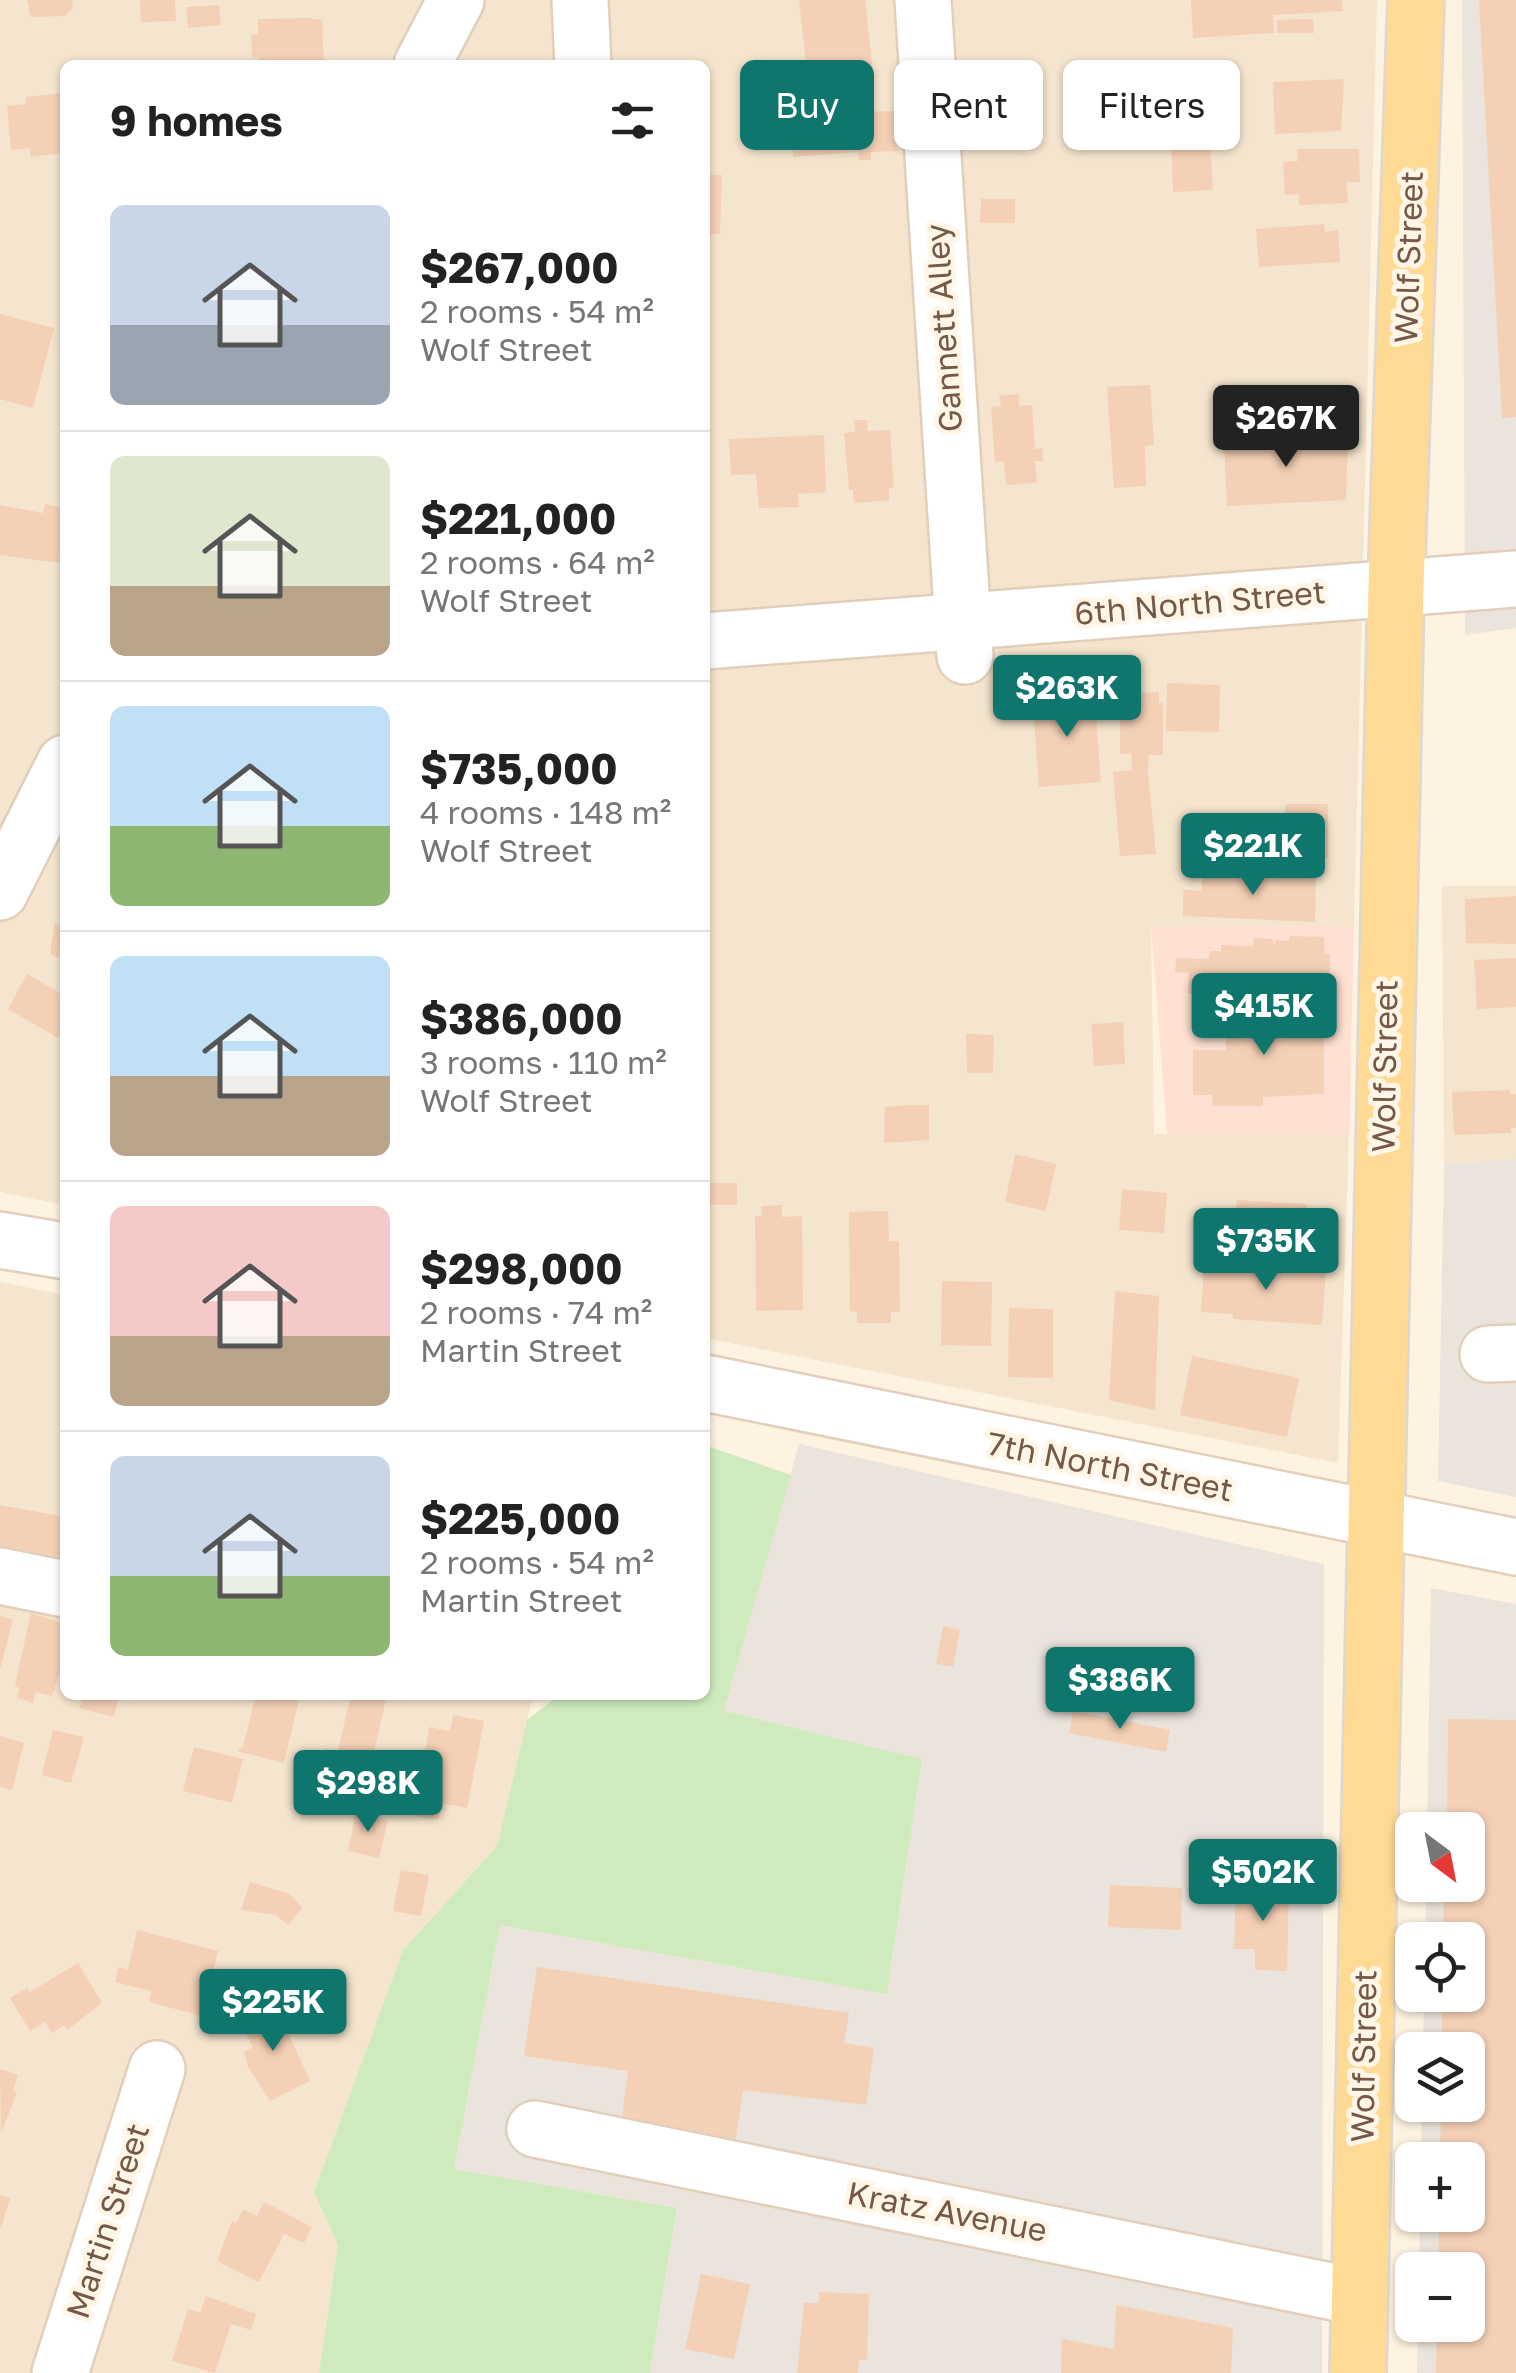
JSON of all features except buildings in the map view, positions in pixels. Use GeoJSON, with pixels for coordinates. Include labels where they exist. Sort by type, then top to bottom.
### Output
{"type":"FeatureCollection","features":[{"type":"Feature","properties":{"kind":"main road","name":"Wolf Street"},"geometry":{"type":"LineString","coordinates":[[1358,2373],[1396,587],[1416,0]]}},
{"type":"Feature","properties":{"kind":"street"},"geometry":{"type":"LineString","coordinates":[[425,60],[456,0]]}},
{"type":"Feature","properties":{"kind":"street"},"geometry":{"type":"LineString","coordinates":[[580,0],[583,60]]}},
{"type":"Feature","properties":{"kind":"street","name":"Gannett Alley"},"geometry":{"type":"LineString","coordinates":[[923,0],[963,639]]}},
{"type":"Feature","properties":{"kind":"street","name":"6th North Street"},"geometry":{"type":"LineString","coordinates":[[710,642],[963,639],[1396,587],[1516,579]]}},
{"type":"Feature","properties":{"kind":"street"},"geometry":{"type":"LineString","coordinates":[[0,892],[60,773]]}},
{"type":"Feature","properties":{"kind":"street"},"geometry":{"type":"LineString","coordinates":[[0,1240],[60,1250]]}},
{"type":"Feature","properties":{"kind":"street","name":"7th North Street"},"geometry":{"type":"LineString","coordinates":[[710,1384],[1516,1548]]}},
{"type":"Feature","properties":{"kind":"street"},"geometry":{"type":"LineString","coordinates":[[0,1576],[60,1588]]}},
{"type":"Feature","properties":{"kind":"street","name":"Martin Street"},"geometry":{"type":"LineString","coordinates":[[60,2373],[156,2069]]}},
{"type":"Feature","properties":{"kind":"street","name":"Kratz Avenue"},"geometry":{"type":"LineString","coordinates":[[535,2129],[1360,2296]]}},
{"type":"Feature","properties":{"kind":"shaded area"},"geometry":{"type":"Polygon","coordinates":[[[0,0],[1377,0],[1354,926],[1151,927],[1154,1134],[1349,1135],[1338,1463],[710,1339],[710,60],[60,60],[60,1204],[0,1192],[0,0]]]}},
{"type":"Feature","properties":{"kind":"shaded area"},"geometry":{"type":"Polygon","coordinates":[[[1462,0],[1516,0],[1516,628],[1465,635],[1462,0]]]}},
{"type":"Feature","properties":{"kind":"shaded area"},"geometry":{"type":"Polygon","coordinates":[[[1442,886],[1516,886],[1516,1159],[1444,1164],[1442,886]]]}},
{"type":"Feature","properties":{"kind":"shaded area"},"geometry":{"type":"Polygon","coordinates":[[[1151,926],[1354,926],[1349,1135],[1167,1134],[1151,926]]]}},
{"type":"Feature","properties":{"kind":"shaded area"},"geometry":{"type":"Polygon","coordinates":[[[1516,1159],[1516,1497],[1438,1481],[1444,1164],[1516,1159]]]}},
{"type":"Feature","properties":{"kind":"shaded area"},"geometry":{"type":"Polygon","coordinates":[[[0,1282],[60,1294],[60,1700],[532,1700],[497,1846],[403,1950],[314,2192],[338,2245],[319,2373],[0,2373],[0,1282]]]}},
{"type":"Feature","properties":{"kind":"shaded area"},"geometry":{"type":"Polygon","coordinates":[[[799,1444],[1324,1564],[1322,2373],[650,2373],[677,2208],[454,2169],[500,1925],[887,1994],[922,1759],[724,1712],[799,1444]]]}},
{"type":"Feature","properties":{"kind":"shaded area"},"geometry":{"type":"Polygon","coordinates":[[[1431,1588],[1516,1604],[1516,2373],[1417,2373],[1418,2342],[1485,2342],[1485,2252],[1419,2252],[1420,2232],[1485,2232],[1485,2142],[1421,2142],[1422,2122],[1485,2122],[1485,2032],[1423,2032],[1424,2012],[1485,2012],[1485,1922],[1425,1922],[1426,1902],[1485,1902],[1485,1812],[1427,1812],[1431,1588]]]}},
{"type":"Feature","properties":{"kind":"green space"},"geometry":{"type":"Polygon","coordinates":[[[710,1447],[791,1475],[724,1711],[922,1759],[887,1994],[500,1925],[454,2169],[677,2208],[650,2373],[319,2373],[338,2245],[314,2192],[403,1950],[497,1846],[527,1720],[553,1700],[710,1700],[710,1447]]]}}]}
